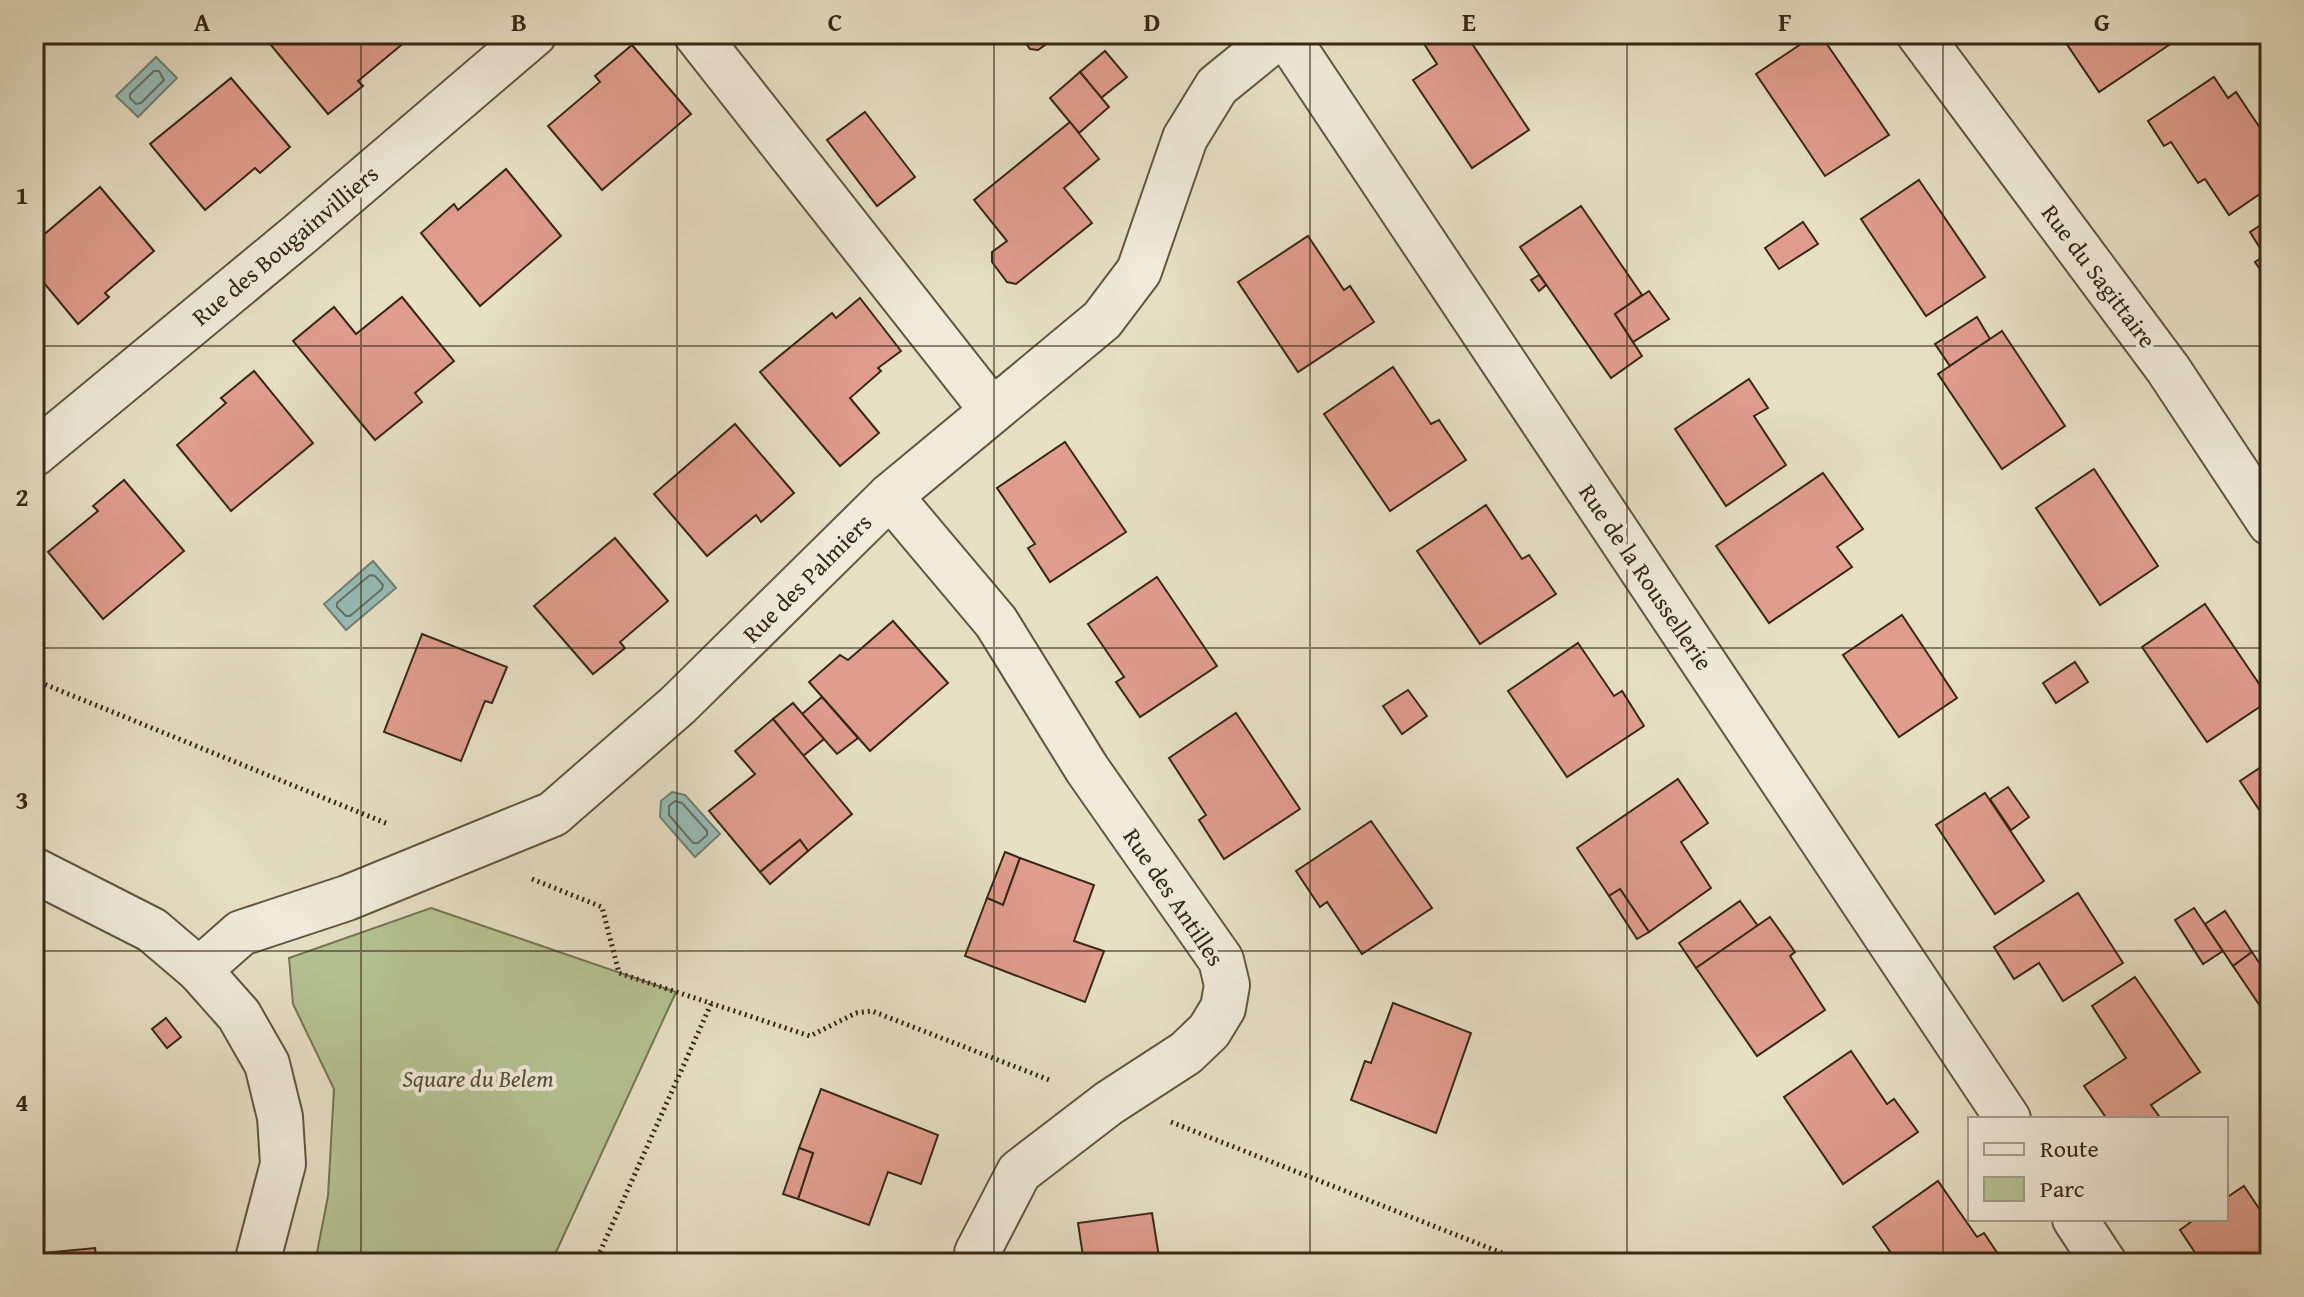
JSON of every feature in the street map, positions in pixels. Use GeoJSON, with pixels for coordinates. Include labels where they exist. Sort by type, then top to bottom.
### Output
{"type":"FeatureCollection","features":[{"type":"Feature","properties":{"kind":"street","name":"Rue des Bougainvilliers"},"geometry":{"type":"LineString","coordinates":[[34,454],[300,234],[534,34]]}},
{"type":"Feature","properties":{"kind":"street"},"geometry":{"type":"LineString","coordinates":[[696,34],[992,410]]}},
{"type":"Feature","properties":{"kind":"street","name":"Rue des Palmiers"},"geometry":{"type":"LineString","coordinates":[[199,970],[241,933],[347,898],[553,814],[678,705],[890,496],[1102,320],[1139,271],[1185,138],[1217,86],[1283,34]]}},
{"type":"Feature","properties":{"kind":"street","name":"Rue de la Roussellerie"},"geometry":{"type":"LineString","coordinates":[[1283,34],[2007,1117]]}},
{"type":"Feature","properties":{"kind":"street","name":"Rue du Sagittaire"},"geometry":{"type":"LineString","coordinates":[[1919,34],[2168,369],[2270,523]]}},
{"type":"Feature","properties":{"kind":"street","name":"Rue des Antilles"},"geometry":{"type":"LineString","coordinates":[[890,496],[996,622],[1087,769],[1221,960],[1227,985],[1223,1008],[1209,1031],[1186,1053],[1109,1103],[1019,1172],[977,1253],[978,1263]]}},
{"type":"Feature","properties":{"kind":"street"},"geometry":{"type":"LineString","coordinates":[[34,870],[152,930],[199,970],[239,1015],[267,1064],[280,1117],[283,1164],[257,1263]]}},
{"type":"Feature","properties":{"kind":"street"},"geometry":{"type":"LineString","coordinates":[[2076,1221],[2104,1263]]}},
{"type":"Feature","properties":{"kind":"path"},"geometry":{"type":"LineString","coordinates":[[34,680],[602,907],[619,973],[810,1036],[856,1013],[872,1011],[1109,1103],[1141,1111],[1527,1263]]}},
{"type":"Feature","properties":{"kind":"path"},"geometry":{"type":"LineString","coordinates":[[595,1263],[711,1004]]}},
{"type":"Feature","properties":{"kind":"green space","name":"Square du Belem"},"geometry":{"type":"Polygon","coordinates":[[[431,908],[676,992],[551,1263],[315,1263],[328,1196],[334,1089],[293,1004],[289,958],[431,908]]]}},
{"type":"Feature","properties":{"kind":"water"},"geometry":{"type":"Polygon","coordinates":[[[156,57],[177,78],[138,117],[116,96],[156,57]]]}},
{"type":"Feature","properties":{"kind":"water"},"geometry":{"type":"Polygon","coordinates":[[[373,561],[396,588],[346,630],[324,604],[373,561]]]}},
{"type":"Feature","properties":{"kind":"water"},"geometry":{"type":"Polygon","coordinates":[[[672,792],[685,795],[720,834],[695,857],[660,817],[661,801],[672,792]]]}},
{"type":"Feature","properties":{"kind":"building"},"geometry":{"type":"Polygon","coordinates":[[[283,34],[401,34],[406,41],[358,81],[363,86],[328,114],[270,44],[283,34]]]}},
{"type":"Feature","properties":{"kind":"building"},"geometry":{"type":"Polygon","coordinates":[[[1019,34],[1068,34],[1058,42],[1055,38],[1038,50],[1030,49],[1019,34]]]}},
{"type":"Feature","properties":{"kind":"building"},"geometry":{"type":"Polygon","coordinates":[[[1482,34],[1471,42],[1529,130],[1472,168],[1413,80],[1437,64],[1419,36],[1482,34]]]}},
{"type":"Feature","properties":{"kind":"building"},"geometry":{"type":"Polygon","coordinates":[[[1820,34],[1889,135],[1825,176],[1756,74],[1820,34]]]}},
{"type":"Feature","properties":{"kind":"building"},"geometry":{"type":"Polygon","coordinates":[[[2060,34],[2176,34],[2175,41],[2099,92],[2060,34]]]}},
{"type":"Feature","properties":{"kind":"building"},"geometry":{"type":"Polygon","coordinates":[[[632,45],[691,114],[602,190],[548,126],[600,82],[595,76],[632,45]]]}},
{"type":"Feature","properties":{"kind":"building"},"geometry":{"type":"Polygon","coordinates":[[[1105,51],[1127,77],[1101,98],[1080,72],[1105,51]]]}},
{"type":"Feature","properties":{"kind":"building"},"geometry":{"type":"Polygon","coordinates":[[[1080,72],[1109,107],[1079,133],[1050,98],[1080,72]]]}},
{"type":"Feature","properties":{"kind":"building"},"geometry":{"type":"Polygon","coordinates":[[[2214,77],[2228,98],[2236,92],[2270,143],[2270,187],[2229,215],[2205,179],[2198,183],[2171,142],[2164,146],[2148,121],[2214,77]]]}},
{"type":"Feature","properties":{"kind":"building"},"geometry":{"type":"Polygon","coordinates":[[[231,78],[290,147],[260,173],[255,168],[205,210],[150,144],[231,78]]]}},
{"type":"Feature","properties":{"kind":"building"},"geometry":{"type":"Polygon","coordinates":[[[865,112],[915,177],[877,206],[827,140],[865,112]]]}},
{"type":"Feature","properties":{"kind":"building"},"geometry":{"type":"Polygon","coordinates":[[[1070,122],[1099,159],[1064,188],[1092,223],[1016,284],[1007,282],[992,262],[992,252],[1007,241],[974,200],[1070,122]]]}},
{"type":"Feature","properties":{"kind":"building"},"geometry":{"type":"Polygon","coordinates":[[[506,169],[561,236],[480,306],[421,233],[454,204],[458,210],[506,169]]]}},
{"type":"Feature","properties":{"kind":"building"},"geometry":{"type":"Polygon","coordinates":[[[1919,180],[1985,277],[1926,316],[1861,219],[1919,180]]]}},
{"type":"Feature","properties":{"kind":"building"},"geometry":{"type":"Polygon","coordinates":[[[100,187],[154,251],[105,293],[109,297],[78,324],[34,271],[34,243],[100,187]]]}},
{"type":"Feature","properties":{"kind":"building"},"geometry":{"type":"Polygon","coordinates":[[[1581,206],[1642,295],[1615,314],[1642,356],[1611,378],[1520,247],[1581,206]]]}},
{"type":"Feature","properties":{"kind":"building"},"geometry":{"type":"Polygon","coordinates":[[[2270,219],[2270,252],[2265,256],[2250,232],[2270,219]]]}},
{"type":"Feature","properties":{"kind":"building"},"geometry":{"type":"Polygon","coordinates":[[[1803,222],[1818,244],[1779,269],[1765,248],[1803,222]]]}},
{"type":"Feature","properties":{"kind":"building"},"geometry":{"type":"Polygon","coordinates":[[[1308,236],[1344,290],[1350,286],[1374,322],[1298,372],[1238,282],[1308,236]]]}},
{"type":"Feature","properties":{"kind":"building"},"geometry":{"type":"Polygon","coordinates":[[[2270,252],[2270,284],[2255,262],[2270,252]]]}},
{"type":"Feature","properties":{"kind":"building"},"geometry":{"type":"Polygon","coordinates":[[[1539,275],[1546,285],[1539,291],[1531,280],[1539,275]]]}},
{"type":"Feature","properties":{"kind":"building"},"geometry":{"type":"Polygon","coordinates":[[[1649,291],[1669,319],[1633,342],[1615,314],[1649,291]]]}},
{"type":"Feature","properties":{"kind":"building"},"geometry":{"type":"Polygon","coordinates":[[[402,297],[454,361],[415,393],[422,402],[375,440],[293,341],[334,307],[356,334],[402,297]]]}},
{"type":"Feature","properties":{"kind":"building"},"geometry":{"type":"Polygon","coordinates":[[[860,298],[901,351],[878,368],[881,371],[850,398],[879,433],[840,466],[760,372],[832,313],[836,318],[860,298]]]}},
{"type":"Feature","properties":{"kind":"building"},"geometry":{"type":"Polygon","coordinates":[[[1977,317],[1990,339],[1950,366],[1935,344],[1977,317]]]}},
{"type":"Feature","properties":{"kind":"building"},"geometry":{"type":"Polygon","coordinates":[[[2002,331],[2065,426],[2002,469],[1938,374],[2002,331]]]}},
{"type":"Feature","properties":{"kind":"building"},"geometry":{"type":"Polygon","coordinates":[[[1393,367],[1431,424],[1439,420],[1466,460],[1390,511],[1324,414],[1393,367]]]}},
{"type":"Feature","properties":{"kind":"building"},"geometry":{"type":"Polygon","coordinates":[[[254,371],[313,443],[231,511],[177,445],[226,403],[221,398],[254,371]]]}},
{"type":"Feature","properties":{"kind":"building"},"geometry":{"type":"Polygon","coordinates":[[[1749,379],[1768,408],[1754,416],[1786,465],[1726,506],[1675,429],[1749,379]]]}},
{"type":"Feature","properties":{"kind":"building"},"geometry":{"type":"Polygon","coordinates":[[[735,424],[794,493],[761,522],[756,515],[707,556],[654,494],[735,424]]]}},
{"type":"Feature","properties":{"kind":"building"},"geometry":{"type":"Polygon","coordinates":[[[1065,442],[1126,532],[1050,582],[1028,548],[1035,544],[997,488],[1065,442]]]}},
{"type":"Feature","properties":{"kind":"building"},"geometry":{"type":"Polygon","coordinates":[[[2094,469],[2158,566],[2100,605],[2036,508],[2094,469]]]}},
{"type":"Feature","properties":{"kind":"building"},"geometry":{"type":"Polygon","coordinates":[[[1823,473],[1863,529],[1837,547],[1852,567],[1769,623],[1716,546],[1823,473]]]}},
{"type":"Feature","properties":{"kind":"building"},"geometry":{"type":"Polygon","coordinates":[[[124,480],[184,551],[103,619],[48,552],[98,511],[93,506],[124,480]]]}},
{"type":"Feature","properties":{"kind":"building"},"geometry":{"type":"Polygon","coordinates":[[[1486,505],[1522,559],[1529,555],[1556,594],[1480,644],[1417,551],[1486,505]]]}},
{"type":"Feature","properties":{"kind":"building"},"geometry":{"type":"Polygon","coordinates":[[[615,538],[668,601],[620,642],[625,648],[593,674],[534,606],[615,538]]]}},
{"type":"Feature","properties":{"kind":"building"},"geometry":{"type":"Polygon","coordinates":[[[1157,577],[1217,666],[1140,717],[1116,682],[1124,677],[1088,624],[1157,577]]]}},
{"type":"Feature","properties":{"kind":"building"},"geometry":{"type":"Polygon","coordinates":[[[2205,604],[2270,700],[2207,742],[2142,647],[2205,604]]]}},
{"type":"Feature","properties":{"kind":"building"},"geometry":{"type":"Polygon","coordinates":[[[1902,615],[1957,698],[1899,737],[1843,655],[1902,615]]]}},
{"type":"Feature","properties":{"kind":"building"},"geometry":{"type":"Polygon","coordinates":[[[893,621],[948,683],[870,751],[809,682],[840,655],[848,660],[893,621]]]}},
{"type":"Feature","properties":{"kind":"building"},"geometry":{"type":"Polygon","coordinates":[[[422,634],[507,667],[492,703],[485,701],[461,761],[384,732],[422,634]]]}},
{"type":"Feature","properties":{"kind":"building"},"geometry":{"type":"Polygon","coordinates":[[[1578,643],[1614,696],[1622,691],[1644,726],[1567,777],[1508,691],[1578,643]]]}},
{"type":"Feature","properties":{"kind":"building"},"geometry":{"type":"Polygon","coordinates":[[[2075,662],[2088,682],[2056,703],[2043,683],[2075,662]]]}},
{"type":"Feature","properties":{"kind":"building"},"geometry":{"type":"Polygon","coordinates":[[[1408,690],[1427,716],[1402,734],[1383,706],[1408,690]]]}},
{"type":"Feature","properties":{"kind":"building"},"geometry":{"type":"Polygon","coordinates":[[[822,697],[858,738],[837,754],[802,714],[822,697]]]}},
{"type":"Feature","properties":{"kind":"building"},"geometry":{"type":"Polygon","coordinates":[[[793,703],[824,739],[803,756],[773,719],[793,703]]]}},
{"type":"Feature","properties":{"kind":"building"},"geometry":{"type":"Polygon","coordinates":[[[1236,713],[1300,809],[1224,859],[1199,820],[1206,815],[1169,758],[1236,713]]]}},
{"type":"Feature","properties":{"kind":"building"},"geometry":{"type":"Polygon","coordinates":[[[773,719],[852,814],[808,851],[800,840],[760,872],[709,811],[755,774],[735,751],[773,719]]]}},
{"type":"Feature","properties":{"kind":"building"},"geometry":{"type":"Polygon","coordinates":[[[2270,761],[2270,826],[2240,781],[2270,761]]]}},
{"type":"Feature","properties":{"kind":"building"},"geometry":{"type":"Polygon","coordinates":[[[1678,779],[1708,823],[1681,842],[1711,888],[1649,932],[1620,889],[1609,896],[1577,848],[1678,779]]]}},
{"type":"Feature","properties":{"kind":"building"},"geometry":{"type":"Polygon","coordinates":[[[2008,787],[2029,817],[2011,830],[1990,799],[2008,787]]]}},
{"type":"Feature","properties":{"kind":"building"},"geometry":{"type":"Polygon","coordinates":[[[1985,793],[2044,881],[1995,914],[1936,825],[1985,793]]]}},
{"type":"Feature","properties":{"kind":"building"},"geometry":{"type":"Polygon","coordinates":[[[1371,821],[1432,908],[1362,954],[1327,902],[1320,907],[1296,871],[1371,821]]]}},
{"type":"Feature","properties":{"kind":"building"},"geometry":{"type":"Polygon","coordinates":[[[800,840],[808,851],[770,884],[760,872],[800,840]]]}},
{"type":"Feature","properties":{"kind":"building"},"geometry":{"type":"Polygon","coordinates":[[[1005,852],[1020,858],[1003,905],[987,898],[1005,852]]]}},
{"type":"Feature","properties":{"kind":"building"},"geometry":{"type":"Polygon","coordinates":[[[1020,858],[1094,885],[1074,941],[1104,951],[1085,1002],[965,956],[987,898],[1003,905],[1020,858]]]}},
{"type":"Feature","properties":{"kind":"building"},"geometry":{"type":"Polygon","coordinates":[[[1620,889],[1649,932],[1637,939],[1609,896],[1620,889]]]}},
{"type":"Feature","properties":{"kind":"building"},"geometry":{"type":"Polygon","coordinates":[[[2078,893],[2123,963],[2063,1001],[2039,963],[2014,979],[1994,947],[2078,893]]]}},
{"type":"Feature","properties":{"kind":"building"},"geometry":{"type":"Polygon","coordinates":[[[1740,901],[1758,926],[1696,968],[1679,943],[1740,901]]]}},
{"type":"Feature","properties":{"kind":"building"},"geometry":{"type":"Polygon","coordinates":[[[2194,908],[2223,951],[2203,964],[2175,920],[2194,908]]]}},
{"type":"Feature","properties":{"kind":"building"},"geometry":{"type":"Polygon","coordinates":[[[2225,911],[2252,952],[2233,966],[2205,924],[2225,911]]]}},
{"type":"Feature","properties":{"kind":"building"},"geometry":{"type":"Polygon","coordinates":[[[1770,917],[1795,952],[1790,956],[1825,1010],[1757,1056],[1696,968],[1770,917]]]}},
{"type":"Feature","properties":{"kind":"building"},"geometry":{"type":"Polygon","coordinates":[[[2252,952],[2270,979],[2270,1000],[2260,1006],[2233,966],[2252,952]]]}},
{"type":"Feature","properties":{"kind":"building"},"geometry":{"type":"Polygon","coordinates":[[[2135,977],[2200,1072],[2151,1105],[2160,1117],[2106,1117],[2084,1086],[2126,1058],[2092,1006],[2135,977]]]}},
{"type":"Feature","properties":{"kind":"building"},"geometry":{"type":"Polygon","coordinates":[[[1393,1003],[1471,1033],[1436,1133],[1351,1100],[1365,1061],[1371,1063],[1393,1003]]]}},
{"type":"Feature","properties":{"kind":"building"},"geometry":{"type":"Polygon","coordinates":[[[166,1018],[181,1037],[167,1048],[152,1029],[166,1018]]]}},
{"type":"Feature","properties":{"kind":"building"},"geometry":{"type":"Polygon","coordinates":[[[1851,1051],[1887,1104],[1894,1099],[1918,1132],[1843,1184],[1784,1097],[1851,1051]]]}},
{"type":"Feature","properties":{"kind":"building"},"geometry":{"type":"Polygon","coordinates":[[[821,1089],[938,1135],[921,1184],[888,1172],[869,1225],[798,1199],[813,1153],[799,1148],[821,1089]]]}},
{"type":"Feature","properties":{"kind":"building"},"geometry":{"type":"Polygon","coordinates":[[[799,1148],[813,1153],[798,1199],[783,1194],[799,1148]]]}},
{"type":"Feature","properties":{"kind":"building"},"geometry":{"type":"Polygon","coordinates":[[[1938,1181],[1977,1237],[1984,1233],[2004,1263],[1898,1263],[1873,1227],[1938,1181]]]}},
{"type":"Feature","properties":{"kind":"building"},"geometry":{"type":"Polygon","coordinates":[[[2244,1186],[2270,1225],[2270,1263],[2202,1263],[2180,1230],[2192,1221],[2228,1221],[2228,1197],[2244,1186]]]}},
{"type":"Feature","properties":{"kind":"building"},"geometry":{"type":"Polygon","coordinates":[[[1152,1213],[1160,1263],[1084,1263],[1078,1223],[1152,1213]]]}},
{"type":"Feature","properties":{"kind":"building"},"geometry":{"type":"Polygon","coordinates":[[[95,1248],[97,1263],[34,1263],[34,1254],[95,1248]]]}}]}
